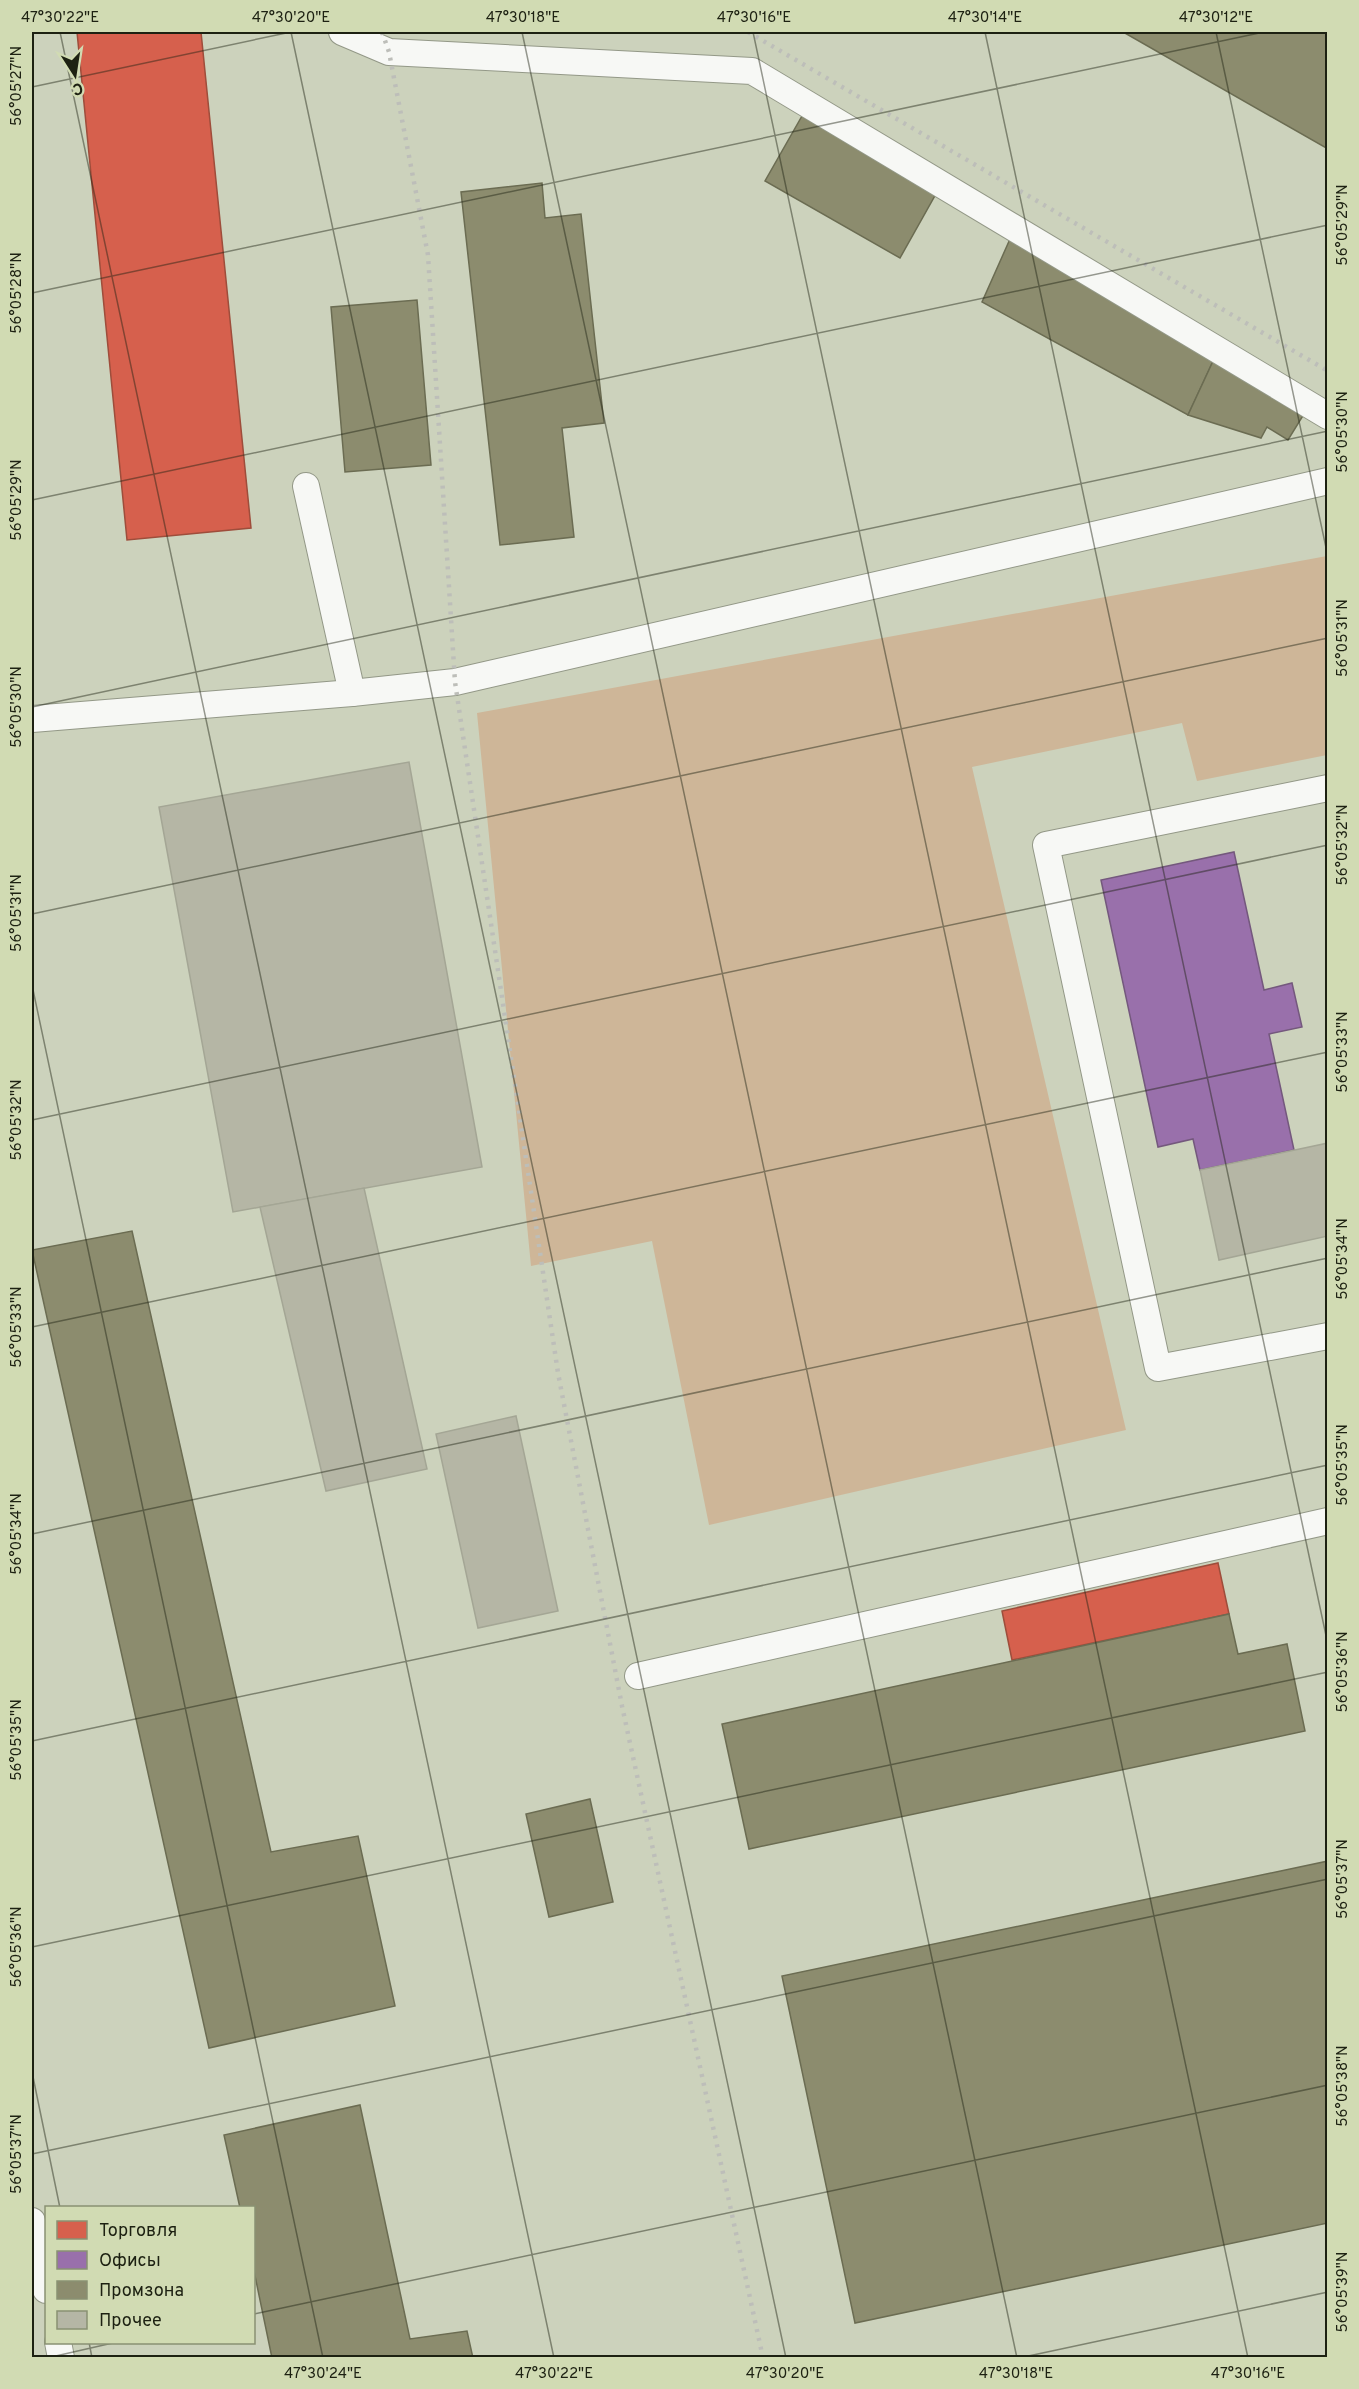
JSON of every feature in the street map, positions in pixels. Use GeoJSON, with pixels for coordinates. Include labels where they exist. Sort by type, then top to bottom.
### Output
{"type":"FeatureCollection","features":[{"type":"Feature","properties":{"kind":"lane"},"geometry":{"type":"LineString","coordinates":[[342,32],[389,52],[752,71],[1328,416]]}},
{"type":"Feature","properties":{"kind":"lane"},"geometry":{"type":"LineString","coordinates":[[32,718],[352,693],[455,682],[1328,481]]}},
{"type":"Feature","properties":{"kind":"lane"},"geometry":{"type":"LineString","coordinates":[[306,486],[352,693]]}},
{"type":"Feature","properties":{"kind":"lane"},"geometry":{"type":"LineString","coordinates":[[1328,788],[1046,845],[1158,1368],[1328,1335]]}},
{"type":"Feature","properties":{"kind":"lane"},"geometry":{"type":"LineString","coordinates":[[638,1676],[1328,1521]]}},
{"type":"Feature","properties":{"kind":"lane"},"geometry":{"type":"LineString","coordinates":[[32,2220],[45,2285]]}},
{"type":"Feature","properties":{"kind":"shaded area"},"geometry":{"type":"Polygon","coordinates":[[[1327,556],[1327,755],[1197,781],[1182,723],[972,767],[1126,1430],[709,1525],[652,1241],[531,1266],[477,713],[1327,556]]]}},
{"type":"Feature","properties":{"kind":"building: Торговля"},"geometry":{"type":"Polygon","coordinates":[[[77,32],[201,32],[251,528],[127,540],[77,32]]]}},
{"type":"Feature","properties":{"kind":"building: Торговля"},"geometry":{"type":"Polygon","coordinates":[[[1218,1563],[1229,1614],[1012,1660],[1002,1611],[1218,1563]]]}},
{"type":"Feature","properties":{"kind":"building: Офисы"},"geometry":{"type":"Polygon","coordinates":[[[1234,852],[1264,990],[1292,983],[1302,1027],[1269,1034],[1294,1150],[1200,1170],[1193,1139],[1158,1147],[1101,880],[1234,852]]]}},
{"type":"Feature","properties":{"kind":"building: Промзона"},"geometry":{"type":"Polygon","coordinates":[[[1123,32],[1328,32],[1328,149],[1123,32]]]}},
{"type":"Feature","properties":{"kind":"building: Промзона"},"geometry":{"type":"Polygon","coordinates":[[[802,116],[937,192],[900,258],[765,181],[802,116]]]}},
{"type":"Feature","properties":{"kind":"building: Промзона"},"geometry":{"type":"Polygon","coordinates":[[[542,183],[545,218],[581,214],[604,423],[562,428],[574,537],[500,545],[461,192],[542,183]]]}},
{"type":"Feature","properties":{"kind":"building: Промзона"},"geometry":{"type":"Polygon","coordinates":[[[1010,239],[1214,359],[1188,415],[982,302],[1010,239]]]}},
{"type":"Feature","properties":{"kind":"building: Промзона"},"geometry":{"type":"Polygon","coordinates":[[[417,300],[431,465],[345,472],[331,307],[417,300]]]}},
{"type":"Feature","properties":{"kind":"building: Промзона"},"geometry":{"type":"Polygon","coordinates":[[[1214,359],[1304,414],[1288,440],[1267,427],[1261,438],[1188,415],[1214,359]]]}},
{"type":"Feature","properties":{"kind":"building: Промзона"},"geometry":{"type":"Polygon","coordinates":[[[132,1231],[271,1852],[358,1836],[395,2006],[209,2048],[32,1250],[132,1231]]]}},
{"type":"Feature","properties":{"kind":"building: Промзона"},"geometry":{"type":"Polygon","coordinates":[[[1229,1614],[1238,1654],[1287,1644],[1305,1731],[749,1849],[722,1724],[1229,1614]]]}},
{"type":"Feature","properties":{"kind":"building: Промзона"},"geometry":{"type":"Polygon","coordinates":[[[590,1799],[613,1902],[549,1917],[526,1814],[590,1799]]]}},
{"type":"Feature","properties":{"kind":"building: Промзона"},"geometry":{"type":"Polygon","coordinates":[[[1328,1861],[1328,2223],[855,2323],[782,1976],[1328,1861]]]}},
{"type":"Feature","properties":{"kind":"building: Промзона"},"geometry":{"type":"Polygon","coordinates":[[[360,2105],[410,2339],[467,2331],[473,2358],[272,2358],[255,2276],[255,2206],[240,2206],[224,2135],[360,2105]]]}},
{"type":"Feature","properties":{"kind":"building: Прочее"},"geometry":{"type":"Polygon","coordinates":[[[409,762],[482,1167],[233,1212],[159,807],[409,762]]]}},
{"type":"Feature","properties":{"kind":"building: Прочее"},"geometry":{"type":"Polygon","coordinates":[[[1328,1143],[1328,1236],[1219,1260],[1200,1170],[1328,1143]]]}},
{"type":"Feature","properties":{"kind":"building: Прочее"},"geometry":{"type":"Polygon","coordinates":[[[364,1188],[427,1469],[326,1491],[260,1207],[364,1188]]]}},
{"type":"Feature","properties":{"kind":"building: Прочее"},"geometry":{"type":"Polygon","coordinates":[[[516,1416],[558,1611],[478,1628],[436,1434],[516,1416]]]}},
{"type":"Feature","properties":{"kind":"railway"},"geometry":{"type":"LineString","coordinates":[[382,32],[389,52],[428,255],[455,682],[558,1373],[622,1706],[763,2358]]}},
{"type":"Feature","properties":{"kind":"railway"},"geometry":{"type":"LineString","coordinates":[[748,32],[1328,371]]}}]}
